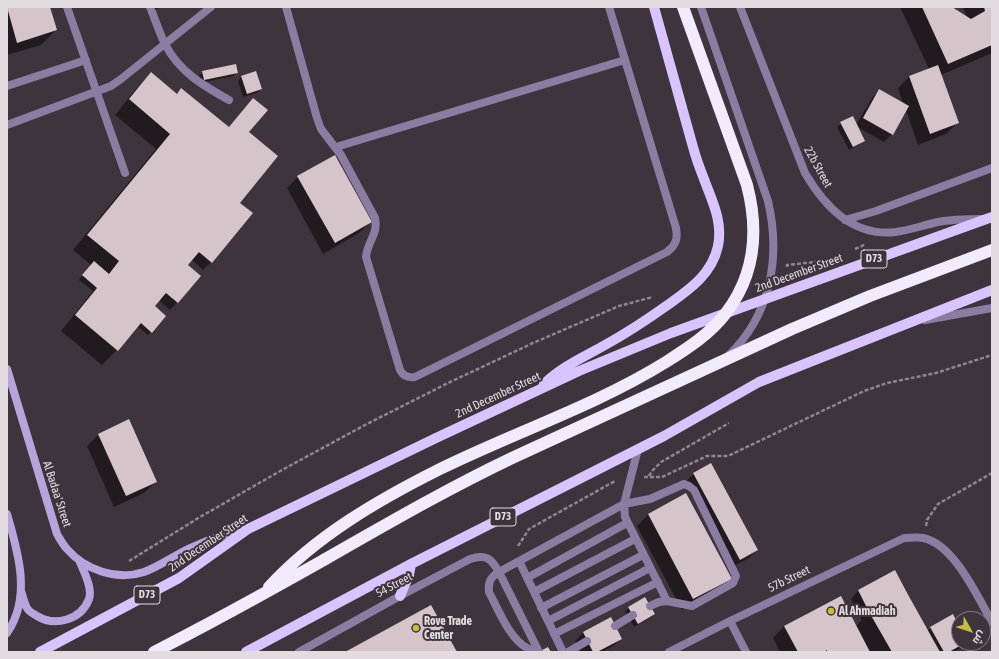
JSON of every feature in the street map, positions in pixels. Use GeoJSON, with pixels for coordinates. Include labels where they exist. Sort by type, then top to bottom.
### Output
{"type":"FeatureCollection","features":[{"type":"Feature","properties":{"kind":"highway"},"geometry":{"type":"LineString","coordinates":[[261,595],[282,572],[331,532],[398,491],[439,469],[484,448],[595,400],[658,366],[689,347],[715,326],[726,313],[743,284],[753,252],[754,235],[752,202],[683,7]]}},
{"type":"Feature","properties":{"kind":"highway"},"geometry":{"type":"LineString","coordinates":[[154,652],[261,595],[467,479],[725,359],[870,296],[992,250]]}},
{"type":"Feature","properties":{"kind":"main road"},"geometry":{"type":"LineString","coordinates":[[535,392],[570,364],[627,332],[689,289],[705,274],[716,253],[720,234],[717,212],[694,149],[654,7]]}},
{"type":"Feature","properties":{"kind":"main road","name":"2nd December Street"},"geometry":{"type":"LineString","coordinates":[[40,652],[179,578],[248,530],[535,392],[625,351],[717,316],[988,218]]}},
{"type":"Feature","properties":{"kind":"main road","name":"D73"},"geometry":{"type":"LineString","coordinates":[[246,652],[411,564],[696,419],[758,382],[992,290]]}},
{"type":"Feature","properties":{"kind":"main road","name":"Al Badaa' Street"},"geometry":{"type":"LineString","coordinates":[[7,369],[56,534],[66,549],[79,560],[94,568],[111,574],[130,576],[145,572],[208,540],[248,530]]}},
{"type":"Feature","properties":{"kind":"main road"},"geometry":{"type":"LineString","coordinates":[[7,514],[19,565],[21,590],[27,610],[46,621],[62,621],[71,619],[81,610],[89,598],[88,580],[79,560]]}},
{"type":"Feature","properties":{"kind":"main road"},"geometry":{"type":"LineString","coordinates":[[400,596],[409,575],[411,564]]}},
{"type":"Feature","properties":{"kind":"main road"},"geometry":{"type":"LineString","coordinates":[[7,633],[18,608],[21,590]]}},
{"type":"Feature","properties":{"kind":"street"},"geometry":{"type":"LineString","coordinates":[[67,7],[125,173]]}},
{"type":"Feature","properties":{"kind":"street"},"geometry":{"type":"LineString","coordinates":[[150,7],[165,45],[175,61],[188,75],[229,100]]}},
{"type":"Feature","properties":{"kind":"street"},"geometry":{"type":"LineString","coordinates":[[7,125],[111,86],[165,45],[211,7]]}},
{"type":"Feature","properties":{"kind":"street"},"geometry":{"type":"LineString","coordinates":[[286,7],[321,129],[336,147],[375,218],[377,229],[368,244],[366,257],[400,370],[406,376],[415,377],[667,252],[676,242],[676,228],[609,7]]}},
{"type":"Feature","properties":{"kind":"street"},"geometry":{"type":"LineString","coordinates":[[701,7],[768,200],[774,234],[774,251],[771,275],[764,300],[752,326],[735,349],[725,359]]}},
{"type":"Feature","properties":{"kind":"street","name":"22b Street"},"geometry":{"type":"LineString","coordinates":[[740,7],[805,173],[814,188],[826,203],[845,220],[870,230],[896,232],[938,222],[988,218]]}},
{"type":"Feature","properties":{"kind":"street"},"geometry":{"type":"LineString","coordinates":[[7,86],[86,60]]}},
{"type":"Feature","properties":{"kind":"street"},"geometry":{"type":"LineString","coordinates":[[336,147],[625,60]]}},
{"type":"Feature","properties":{"kind":"street"},"geometry":{"type":"LineString","coordinates":[[845,220],[876,211],[992,168]]}},
{"type":"Feature","properties":{"kind":"street"},"geometry":{"type":"LineString","coordinates":[[914,321],[992,308]]}},
{"type":"Feature","properties":{"kind":"street"},"geometry":{"type":"LineString","coordinates":[[638,449],[624,504],[625,517],[667,601]]}},
{"type":"Feature","properties":{"kind":"street"},"geometry":{"type":"LineString","coordinates":[[539,652],[527,648],[516,639],[489,592],[488,586],[493,575],[624,504],[650,499],[684,484],[694,490],[736,576],[733,583],[692,606],[667,601],[659,602],[650,606]]}},
{"type":"Feature","properties":{"kind":"street"},"geometry":{"type":"LineString","coordinates":[[527,578],[627,523]]}},
{"type":"Feature","properties":{"kind":"street","name":"57b Street"},"geometry":{"type":"LineString","coordinates":[[669,652],[898,540],[904,538],[923,538]]}},
{"type":"Feature","properties":{"kind":"street"},"geometry":{"type":"LineString","coordinates":[[923,538],[940,544],[953,557],[992,622]]}},
{"type":"Feature","properties":{"kind":"street"},"geometry":{"type":"LineString","coordinates":[[534,592],[635,539]]}},
{"type":"Feature","properties":{"kind":"street"},"geometry":{"type":"LineString","coordinates":[[542,608],[643,555]]}},
{"type":"Feature","properties":{"kind":"street","name":"54 Street"},"geometry":{"type":"LineString","coordinates":[[299,652],[400,596],[470,559],[479,556],[488,558],[493,562],[539,652]]}},
{"type":"Feature","properties":{"kind":"street"},"geometry":{"type":"LineString","coordinates":[[519,561],[563,652]]}},
{"type":"Feature","properties":{"kind":"street"},"geometry":{"type":"LineString","coordinates":[[548,621],[650,568]]}},
{"type":"Feature","properties":{"kind":"street"},"geometry":{"type":"LineString","coordinates":[[554,634],[658,582]]}},
{"type":"Feature","properties":{"kind":"street"},"geometry":{"type":"LineString","coordinates":[[615,626],[633,616]]}},
{"type":"Feature","properties":{"kind":"street"},"geometry":{"type":"LineString","coordinates":[[730,621],[746,652]]}},
{"type":"Feature","properties":{"kind":"street"},"geometry":{"type":"LineString","coordinates":[[568,652],[587,641]]}},
{"type":"Feature","properties":{"kind":"path"},"geometry":{"type":"LineString","coordinates":[[853,250],[867,244],[870,230]]}},
{"type":"Feature","properties":{"kind":"path"},"geometry":{"type":"LineString","coordinates":[[771,275],[786,273],[787,265],[831,260]]}},
{"type":"Feature","properties":{"kind":"path"},"geometry":{"type":"LineString","coordinates":[[126,562],[282,470],[364,425],[448,383],[533,343],[619,306],[634,301],[659,296]]}},
{"type":"Feature","properties":{"kind":"path"},"geometry":{"type":"LineString","coordinates":[[649,476],[661,462],[729,423]]}},
{"type":"Feature","properties":{"kind":"path"},"geometry":{"type":"LineString","coordinates":[[923,538],[927,520],[938,504],[992,473]]}},
{"type":"Feature","properties":{"kind":"building"},"geometry":{"type":"Polygon","coordinates":[[[7,7],[50,7],[57,30],[17,43],[7,7]]]}},
{"type":"Feature","properties":{"kind":"building"},"geometry":{"type":"Polygon","coordinates":[[[922,7],[952,7],[971,19],[985,11],[984,7],[992,7],[992,45],[948,64],[922,7]]]}},
{"type":"Feature","properties":{"kind":"building"},"geometry":{"type":"Polygon","coordinates":[[[236,64],[238,73],[204,80],[202,71],[236,64]]]}},
{"type":"Feature","properties":{"kind":"building"},"geometry":{"type":"Polygon","coordinates":[[[938,65],[959,123],[930,134],[909,76],[938,65]]]}},
{"type":"Feature","properties":{"kind":"building"},"geometry":{"type":"Polygon","coordinates":[[[256,71],[262,89],[247,94],[241,76],[256,71]]]}},
{"type":"Feature","properties":{"kind":"building"},"geometry":{"type":"Polygon","coordinates":[[[151,72],[177,94],[181,88],[229,127],[253,98],[268,110],[249,132],[278,156],[240,203],[253,213],[212,263],[199,252],[188,265],[201,276],[178,303],[166,293],[155,306],[166,316],[152,333],[141,323],[118,351],[75,315],[97,288],[82,275],[94,261],[109,274],[119,261],[87,235],[170,134],[129,99],[151,72]]]}},
{"type":"Feature","properties":{"kind":"building"},"geometry":{"type":"Polygon","coordinates":[[[879,89],[909,106],[893,135],[863,118],[879,89]]]}},
{"type":"Feature","properties":{"kind":"building"},"geometry":{"type":"Polygon","coordinates":[[[853,116],[865,141],[853,147],[840,122],[853,116]]]}},
{"type":"Feature","properties":{"kind":"building"},"geometry":{"type":"Polygon","coordinates":[[[335,155],[372,222],[335,243],[297,176],[335,155]]]}},
{"type":"Feature","properties":{"kind":"building"},"geometry":{"type":"Polygon","coordinates":[[[129,419],[157,482],[126,496],[98,434],[129,419]]]}},
{"type":"Feature","properties":{"kind":"building"},"geometry":{"type":"Polygon","coordinates":[[[711,463],[758,550],[740,560],[693,473],[711,463]]]}},
{"type":"Feature","properties":{"kind":"building"},"geometry":{"type":"Polygon","coordinates":[[[686,493],[732,579],[693,599],[648,514],[686,493]]]}},
{"type":"Feature","properties":{"kind":"building"},"geometry":{"type":"Polygon","coordinates":[[[895,570],[940,652],[892,652],[869,612],[858,590],[895,570]]]}},
{"type":"Feature","properties":{"kind":"building","name":"Al Ahmadiah"},"geometry":{"type":"Polygon","coordinates":[[[841,596],[870,652],[827,652],[827,650],[824,652],[798,652],[784,626],[841,596]]]}},
{"type":"Feature","properties":{"kind":"building"},"geometry":{"type":"Polygon","coordinates":[[[645,597],[655,614],[638,624],[628,607],[645,597]]]}},
{"type":"Feature","properties":{"kind":"building","name":"Rove Trade Center"},"geometry":{"type":"Polygon","coordinates":[[[431,605],[457,652],[345,652],[431,605]]]}},
{"type":"Feature","properties":{"kind":"building"},"geometry":{"type":"Polygon","coordinates":[[[951,615],[951,651],[944,652],[930,627],[951,615]]]}},
{"type":"Feature","properties":{"kind":"building"},"geometry":{"type":"Polygon","coordinates":[[[611,617],[622,639],[597,652],[593,652],[583,632],[611,617]]]}},
{"type":"Feature","properties":{"kind":"building"},"geometry":{"type":"Polygon","coordinates":[[[548,647],[551,652],[538,652],[548,647]]]}},
{"type":"Feature","properties":{"kind":"place","name":"Al Ahmadiah"},"geometry":{"type":"Point","coordinates":[831,611]}},
{"type":"Feature","properties":{"kind":"place","name":"Rove Trade Center"},"geometry":{"type":"Point","coordinates":[416,628]}}]}
